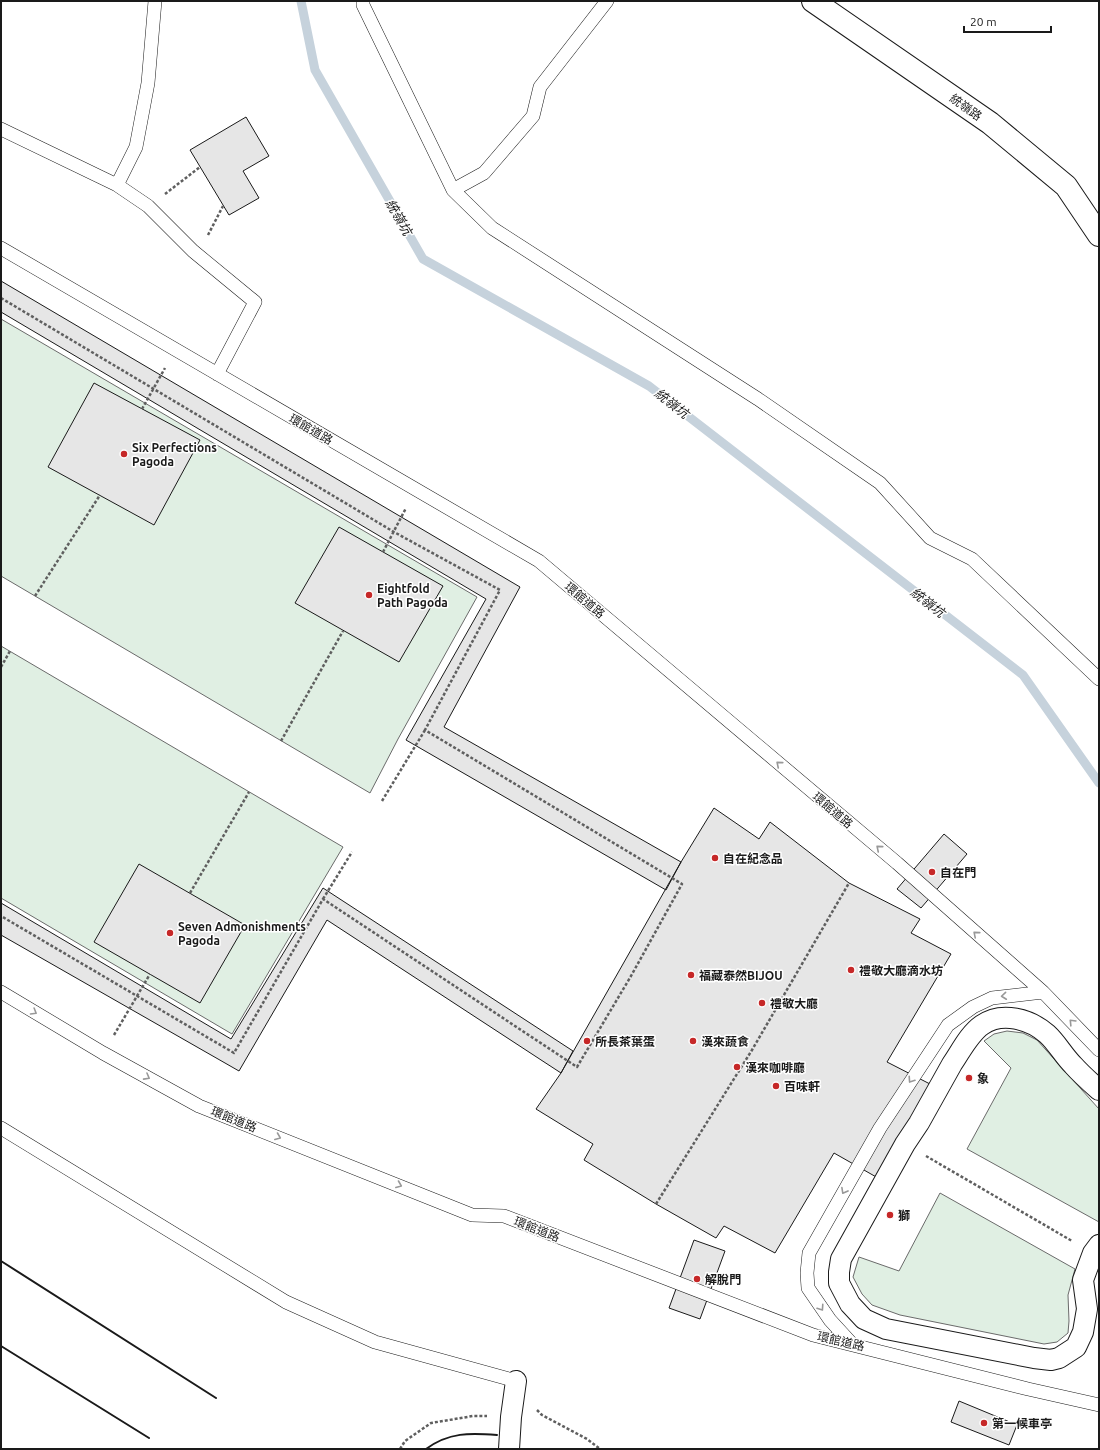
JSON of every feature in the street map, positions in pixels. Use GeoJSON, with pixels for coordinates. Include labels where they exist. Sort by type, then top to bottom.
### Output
{"type":"FeatureCollection","features":[{"type":"Feature","properties":{"kind":"street","name":"統嶺路"},"geometry":{"type":"LineString","coordinates":[[813,1],[990,123],[1066,186],[1099,235]]}},
{"type":"Feature","properties":{"kind":"street"},"geometry":{"type":"LineString","coordinates":[[1096,1249],[1084,1280],[1086,1309],[1083,1332],[1076,1347],[1059,1358],[1051,1360],[1038,1359],[886,1329],[864,1319],[850,1304],[839,1283],[839,1272],[842,1259],[905,1144],[919,1123],[966,1042],[982,1025],[997,1018],[1010,1017],[1037,1027],[1047,1035],[1072,1064],[1099,1090]]}},
{"type":"Feature","properties":{"kind":"street"},"geometry":{"type":"LineString","coordinates":[[509,1449],[515,1385]]}},
{"type":"Feature","properties":{"kind":"lane"},"geometry":{"type":"LineString","coordinates":[[117,185],[136,147],[148,83],[155,1]]}},
{"type":"Feature","properties":{"kind":"lane"},"geometry":{"type":"LineString","coordinates":[[363,1],[453,190],[492,228],[758,399],[880,483],[930,538],[972,559],[1099,679]]}},
{"type":"Feature","properties":{"kind":"lane"},"geometry":{"type":"LineString","coordinates":[[453,190],[484,173],[533,116],[540,87],[606,1]]}},
{"type":"Feature","properties":{"kind":"lane"},"geometry":{"type":"LineString","coordinates":[[1,129],[117,185],[148,206],[198,255],[255,302],[217,374]]}},
{"type":"Feature","properties":{"kind":"lane","name":"環館道路"},"geometry":{"type":"LineString","coordinates":[[1,248],[539,561],[897,864],[1043,992],[1099,1050]]}},
{"type":"Feature","properties":{"kind":"lane","name":"環館道路"},"geometry":{"type":"LineString","coordinates":[[1,992],[103,1053],[199,1106],[472,1215],[504,1216],[812,1335],[1020,1387],[1099,1405]]}},
{"type":"Feature","properties":{"kind":"lane"},"geometry":{"type":"LineString","coordinates":[[852,1344],[830,1320],[808,1288],[807,1273],[809,1253],[880,1128],[948,1025],[973,1007],[992,998],[1043,992]]}},
{"type":"Feature","properties":{"kind":"lane"},"geometry":{"type":"LineString","coordinates":[[1,1128],[286,1302],[375,1342],[515,1385]]}},
{"type":"Feature","properties":{"kind":"path"},"geometry":{"type":"LineString","coordinates":[[148,206],[200,167]]}},
{"type":"Feature","properties":{"kind":"path"},"geometry":{"type":"LineString","coordinates":[[198,255],[223,206]]}},
{"type":"Feature","properties":{"kind":"path"},"geometry":{"type":"LineString","coordinates":[[1,298],[394,532],[500,590],[425,730],[382,801]]}},
{"type":"Feature","properties":{"kind":"path"},"geometry":{"type":"LineString","coordinates":[[142,409],[152,389],[176,350]]}},
{"type":"Feature","properties":{"kind":"path"},"geometry":{"type":"LineString","coordinates":[[383,552],[416,489]]}},
{"type":"Feature","properties":{"kind":"path"},"geometry":{"type":"LineString","coordinates":[[35,596],[100,495]]}},
{"type":"Feature","properties":{"kind":"path"},"geometry":{"type":"LineString","coordinates":[[281,741],[343,630]]}},
{"type":"Feature","properties":{"kind":"path"},"geometry":{"type":"LineString","coordinates":[[1,667],[10,651]]}},
{"type":"Feature","properties":{"kind":"path"},"geometry":{"type":"LineString","coordinates":[[323,899],[577,1067],[631,976],[682,884],[425,730]]}},
{"type":"Feature","properties":{"kind":"path"},"geometry":{"type":"LineString","coordinates":[[190,893],[249,792]]}},
{"type":"Feature","properties":{"kind":"path"},"geometry":{"type":"LineString","coordinates":[[1,916],[136,997],[234,1053],[323,899],[352,852]]}},
{"type":"Feature","properties":{"kind":"path"},"geometry":{"type":"LineString","coordinates":[[656,1204],[752,1050],[849,883]]}},
{"type":"Feature","properties":{"kind":"path"},"geometry":{"type":"LineString","coordinates":[[103,1053],[150,974]]}},
{"type":"Feature","properties":{"kind":"path"},"geometry":{"type":"LineString","coordinates":[[905,1144],[1096,1249]]}},
{"type":"Feature","properties":{"kind":"path"},"geometry":{"type":"LineString","coordinates":[[515,1385],[542,1415],[587,1439],[600,1449]]}},
{"type":"Feature","properties":{"kind":"path"},"geometry":{"type":"LineString","coordinates":[[400,1449],[405,1441],[431,1423],[473,1416],[511,1417]]}},
{"type":"Feature","properties":{"kind":"green space"},"geometry":{"type":"Polygon","coordinates":[[[1,319],[477,597],[398,739],[370,793],[1,576],[1,319]]]}},
{"type":"Feature","properties":{"kind":"green space"},"geometry":{"type":"Polygon","coordinates":[[[1,646],[343,847],[232,1034],[1,898],[1,646]]]}},
{"type":"Feature","properties":{"kind":"green space"},"geometry":{"type":"Polygon","coordinates":[[[1007,1031],[1023,1033],[1037,1040],[1099,1109],[1099,1222],[967,1149],[1011,1068],[984,1041],[994,1034],[1007,1031]]]}},
{"type":"Feature","properties":{"kind":"green space"},"geometry":{"type":"Polygon","coordinates":[[[940,1193],[1075,1269],[1068,1295],[1068,1333],[1057,1342],[1044,1344],[900,1315],[872,1305],[862,1294],[853,1277],[859,1257],[899,1271],[940,1193]]]}},
{"type":"Feature","properties":{"kind":"building"},"geometry":{"type":"Polygon","coordinates":[[[246,117],[269,156],[243,171],[259,198],[229,215],[190,150],[246,117]]]}},
{"type":"Feature","properties":{"kind":"building"},"geometry":{"type":"Polygon","coordinates":[[[1,281],[520,587],[444,727],[681,862],[666,890],[406,740],[486,599],[1,312],[1,281]]]}},
{"type":"Feature","properties":{"kind":"building","name":"Six Perfections Pagoda"},"geometry":{"type":"Polygon","coordinates":[[[94,383],[200,440],[154,525],[48,467],[94,383]]]}},
{"type":"Feature","properties":{"kind":"building","name":"Eightfold Path Pagoda"},"geometry":{"type":"Polygon","coordinates":[[[339,527],[443,586],[399,662],[295,603],[339,527]]]}},
{"type":"Feature","properties":{"kind":"building","name":"禮敬大廳"},"geometry":{"type":"Polygon","coordinates":[[[714,808],[759,839],[770,822],[849,883],[920,919],[911,933],[951,954],[887,1062],[930,1084],[878,1178],[834,1153],[775,1253],[724,1226],[716,1238],[656,1204],[584,1160],[593,1144],[536,1109],[561,1073],[681,862],[714,808]]]}},
{"type":"Feature","properties":{"kind":"building","name":"自在門"},"geometry":{"type":"Polygon","coordinates":[[[944,834],[967,854],[921,908],[897,889],[944,834]]]}},
{"type":"Feature","properties":{"kind":"building","name":"Seven Admonishments Pagoda"},"geometry":{"type":"Polygon","coordinates":[[[139,864],[245,925],[200,1003],[94,942],[139,864]]]}},
{"type":"Feature","properties":{"kind":"building"},"geometry":{"type":"Polygon","coordinates":[[[323,888],[573,1051],[561,1073],[327,920],[239,1071],[1,935],[1,903],[231,1039],[323,888]]]}},
{"type":"Feature","properties":{"kind":"building","name":"解脫門"},"geometry":{"type":"Polygon","coordinates":[[[694,1240],[725,1251],[700,1319],[669,1308],[694,1240]]]}},
{"type":"Feature","properties":{"kind":"building","name":"第一候車亭"},"geometry":{"type":"Polygon","coordinates":[[[959,1401],[1017,1425],[1009,1445],[951,1422],[959,1401]]]}},
{"type":"Feature","properties":{"kind":"waterway","name":"統嶺坑"},"geometry":{"type":"LineString","coordinates":[[301,1],[315,70],[423,259],[649,386],[1023,675],[1099,783]]}},
{"type":"Feature","properties":{"kind":"wall"},"geometry":{"type":"LineString","coordinates":[[1,1261],[216,1398]]}},
{"type":"Feature","properties":{"kind":"wall"},"geometry":{"type":"LineString","coordinates":[[1,1346],[149,1438]]}},
{"type":"Feature","properties":{"kind":"wall"},"geometry":{"type":"LineString","coordinates":[[426,1449],[443,1439],[460,1435],[497,1435]]}},
{"type":"Feature","properties":{"kind":"place","name":"Six Perfections Pagoda"},"geometry":{"type":"Point","coordinates":[124,454]}},
{"type":"Feature","properties":{"kind":"place","name":"Eightfold Path Pagoda"},"geometry":{"type":"Point","coordinates":[369,595]}},
{"type":"Feature","properties":{"kind":"place","name":"自在紀念品"},"geometry":{"type":"Point","coordinates":[715,858]}},
{"type":"Feature","properties":{"kind":"place","name":"自在門"},"geometry":{"type":"Point","coordinates":[932,872]}},
{"type":"Feature","properties":{"kind":"place","name":"Seven Admonishments Pagoda"},"geometry":{"type":"Point","coordinates":[170,933]}},
{"type":"Feature","properties":{"kind":"place","name":"禮敬大廳滴水坊"},"geometry":{"type":"Point","coordinates":[851,970]}},
{"type":"Feature","properties":{"kind":"place","name":"福藏泰然BIJOU"},"geometry":{"type":"Point","coordinates":[691,975]}},
{"type":"Feature","properties":{"kind":"place","name":"禮敬大廳"},"geometry":{"type":"Point","coordinates":[762,1003]}},
{"type":"Feature","properties":{"kind":"place","name":"所長茶葉蛋"},"geometry":{"type":"Point","coordinates":[587,1041]}},
{"type":"Feature","properties":{"kind":"place","name":"漢來蔬食"},"geometry":{"type":"Point","coordinates":[693,1041]}},
{"type":"Feature","properties":{"kind":"place","name":"漢來咖啡廳"},"geometry":{"type":"Point","coordinates":[737,1067]}},
{"type":"Feature","properties":{"kind":"place","name":"象"},"geometry":{"type":"Point","coordinates":[969,1078]}},
{"type":"Feature","properties":{"kind":"place","name":"百味軒"},"geometry":{"type":"Point","coordinates":[776,1086]}},
{"type":"Feature","properties":{"kind":"place","name":"獅"},"geometry":{"type":"Point","coordinates":[890,1215]}},
{"type":"Feature","properties":{"kind":"place","name":"解脫門"},"geometry":{"type":"Point","coordinates":[697,1279]}},
{"type":"Feature","properties":{"kind":"place","name":"第一候車亭"},"geometry":{"type":"Point","coordinates":[984,1423]}}]}
